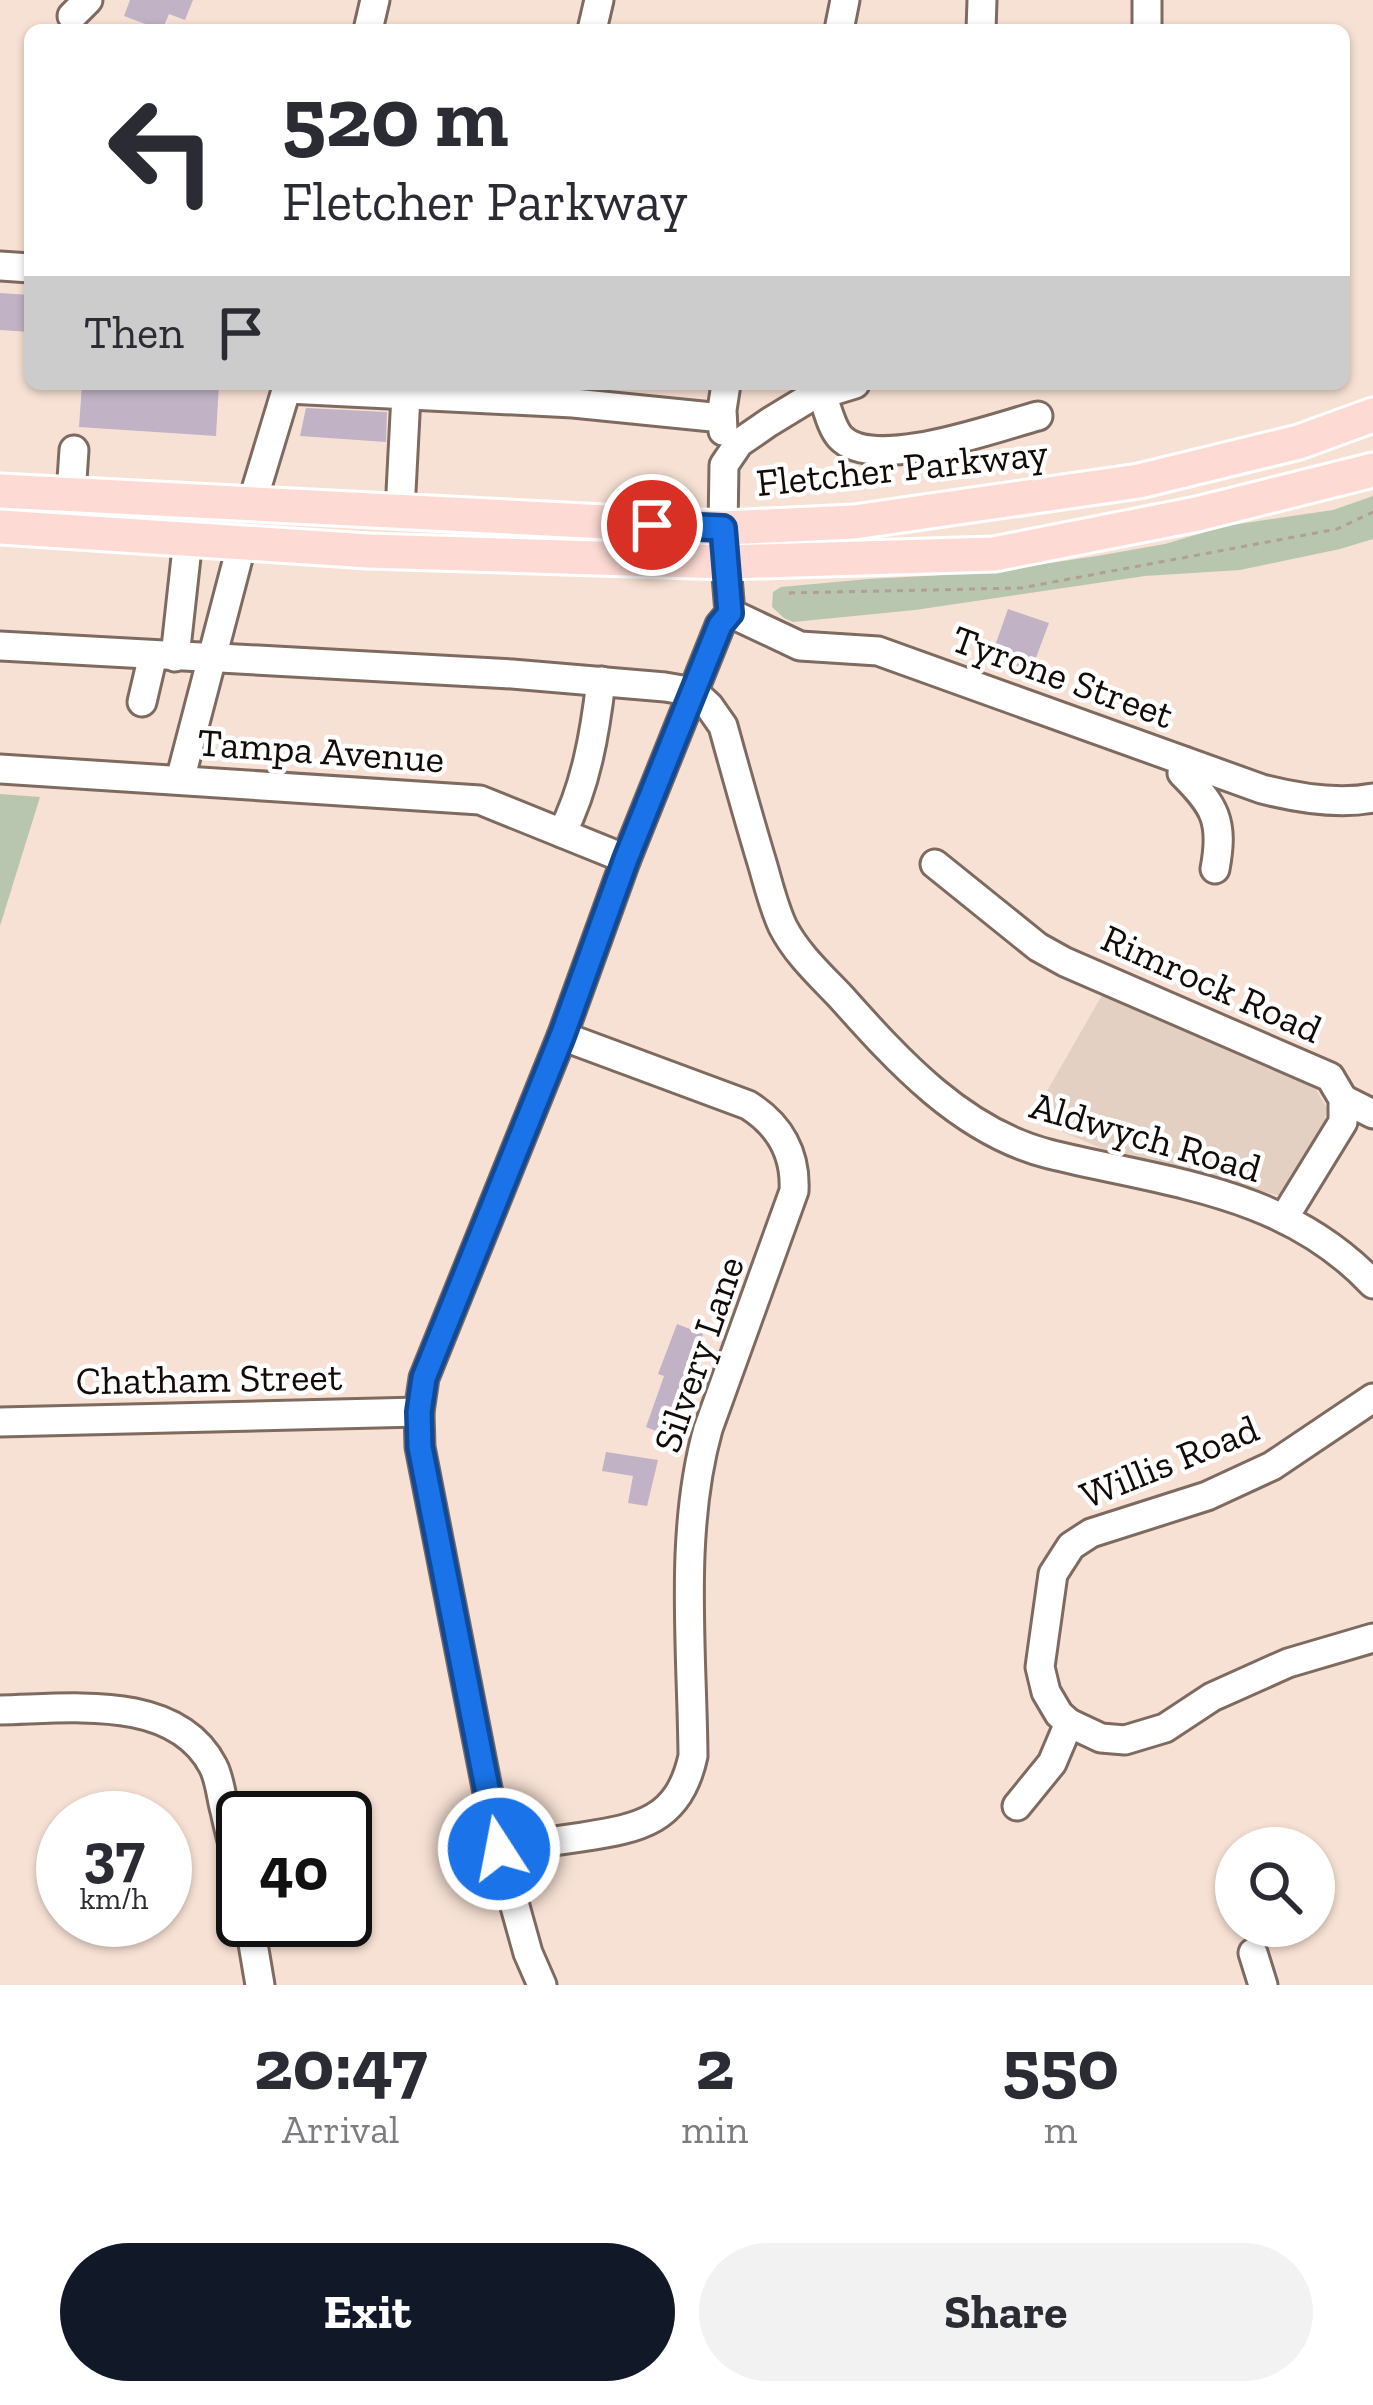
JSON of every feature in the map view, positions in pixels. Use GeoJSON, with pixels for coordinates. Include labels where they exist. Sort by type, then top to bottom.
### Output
{"type":"FeatureCollection","features":[{"type":"Feature","properties":{"kind":"main road","name":"Fletcher Parkway"},"geometry":{"type":"LineString","coordinates":[[0,491],[400,512],[724,545],[1139,481],[1299,442],[1373,415]]}},
{"type":"Feature","properties":{"kind":"main road","name":"Fletcher Parkway"},"geometry":{"type":"LineString","coordinates":[[0,527],[368,551],[724,545],[994,554],[1197,514],[1373,470]]}},
{"type":"Feature","properties":{"kind":"main road"},"geometry":{"type":"LineString","coordinates":[[188,539],[230,526],[252,503]]}},
{"type":"Feature","properties":{"kind":"main road"},"geometry":{"type":"LineString","coordinates":[[242,543],[250,527],[315,507]]}},
{"type":"Feature","properties":{"kind":"street"},"geometry":{"type":"LineString","coordinates":[[252,503],[287,390]]}},
{"type":"Feature","properties":{"kind":"street"},"geometry":{"type":"LineString","coordinates":[[332,390],[574,403],[722,418]]}},
{"type":"Feature","properties":{"kind":"street"},"geometry":{"type":"LineString","coordinates":[[542,1985],[528,1953],[499,1849],[420,1447],[419,1412],[424,1378],[562,1036],[626,859],[720,625],[730,613],[724,545],[725,390]]}},
{"type":"Feature","properties":{"kind":"street"},"geometry":{"type":"LineString","coordinates":[[724,465],[739,443],[809,398],[835,390]]}},
{"type":"Feature","properties":{"kind":"street"},"geometry":{"type":"LineString","coordinates":[[821,394],[838,436],[877,452],[911,450],[1038,416]]}},
{"type":"Feature","properties":{"kind":"street"},"geometry":{"type":"LineString","coordinates":[[400,512],[406,395]]}},
{"type":"Feature","properties":{"kind":"street"},"geometry":{"type":"LineString","coordinates":[[71,494],[74,450]]}},
{"type":"Feature","properties":{"kind":"street"},"geometry":{"type":"LineString","coordinates":[[142,702],[164,656],[188,539]]}},
{"type":"Feature","properties":{"kind":"street"},"geometry":{"type":"LineString","coordinates":[[180,780],[242,543]]}},
{"type":"Feature","properties":{"kind":"street","name":"Tyrone Street"},"geometry":{"type":"LineString","coordinates":[[730,613],[800,646],[878,651],[1262,789],[1297,798],[1358,801],[1373,797]]}},
{"type":"Feature","properties":{"kind":"street"},"geometry":{"type":"LineString","coordinates":[[0,646],[601,681],[694,692]]}},
{"type":"Feature","properties":{"kind":"street"},"geometry":{"type":"LineString","coordinates":[[562,833],[595,735],[601,681]]}},
{"type":"Feature","properties":{"kind":"street","name":"Aldwych Road"},"geometry":{"type":"LineString","coordinates":[[694,692],[723,726],[786,932],[890,1052],[952,1106],[1004,1137],[1043,1152],[1224,1193],[1284,1218],[1328,1244],[1373,1284]]}},
{"type":"Feature","properties":{"kind":"street"},"geometry":{"type":"LineString","coordinates":[[1184,761],[1182,773],[1208,799],[1215,817],[1220,844],[1215,869]]}},
{"type":"Feature","properties":{"kind":"street","name":"Tampa Avenue"},"geometry":{"type":"LineString","coordinates":[[0,769],[480,800],[626,859]]}},
{"type":"Feature","properties":{"kind":"street","name":"Rimrock Road"},"geometry":{"type":"LineString","coordinates":[[935,864],[1039,947],[1065,962],[1330,1077],[1343,1099],[1342,1122],[1284,1218]]}},
{"type":"Feature","properties":{"kind":"street","name":"Silvery Lane"},"geometry":{"type":"LineString","coordinates":[[499,1849],[630,1830],[658,1816],[685,1782],[693,1756],[691,1527],[698,1467],[794,1191],[786,1144],[760,1112],[562,1036]]}},
{"type":"Feature","properties":{"kind":"street"},"geometry":{"type":"LineString","coordinates":[[1343,1099],[1373,1114]]}},
{"type":"Feature","properties":{"kind":"street","name":"Willis Road"},"geometry":{"type":"LineString","coordinates":[[1069,1723],[1046,1692],[1040,1667],[1050,1585],[1057,1563],[1071,1546],[1090,1533],[1207,1496],[1272,1466],[1373,1398]]}},
{"type":"Feature","properties":{"kind":"street","name":"Chatham Street"},"geometry":{"type":"LineString","coordinates":[[0,1422],[419,1412]]}},
{"type":"Feature","properties":{"kind":"street"},"geometry":{"type":"LineString","coordinates":[[1017,1806],[1052,1762],[1069,1723],[1101,1738],[1137,1738],[1165,1728],[1250,1679],[1373,1638]]}},
{"type":"Feature","properties":{"kind":"street"},"geometry":{"type":"LineString","coordinates":[[0,1710],[122,1709],[149,1716],[198,1748],[214,1768],[220,1791]]}},
{"type":"Feature","properties":{"kind":"street"},"geometry":{"type":"LineString","coordinates":[[254,1947],[260,1985]]}},
{"type":"Feature","properties":{"kind":"street"},"geometry":{"type":"LineString","coordinates":[[1253,1953],[1263,1985]]}},
{"type":"Feature","properties":{"kind":"path"},"geometry":{"type":"LineString","coordinates":[[789,592],[1021,588],[1337,529],[1373,512]]}},
{"type":"Feature","properties":{"kind":"shaded area"},"geometry":{"type":"Polygon","coordinates":[[[1102,995],[1209,1037],[1314,1086],[1327,1108],[1320,1148],[1297,1184],[1281,1196],[1156,1164],[1065,1133],[1035,1112],[1102,995]]]}},
{"type":"Feature","properties":{"kind":"green space"},"geometry":{"type":"Polygon","coordinates":[[[1373,496],[1373,539],[1240,570],[1145,576],[915,610],[793,622],[772,607],[773,592],[781,587],[982,573],[1097,556],[1165,544],[1225,526],[1333,510],[1373,496]]]}},
{"type":"Feature","properties":{"kind":"green space"},"geometry":{"type":"Polygon","coordinates":[[[0,794],[40,797],[0,926],[0,794]]]}},
{"type":"Feature","properties":{"kind":"building"},"geometry":{"type":"Polygon","coordinates":[[[130,0],[193,0],[185,20],[169,14],[165,24],[145,24],[124,16],[130,0]]]}},
{"type":"Feature","properties":{"kind":"building"},"geometry":{"type":"Polygon","coordinates":[[[0,293],[24,295],[24,332],[0,330],[0,293]]]}},
{"type":"Feature","properties":{"kind":"building"},"geometry":{"type":"Polygon","coordinates":[[[82,390],[219,390],[216,436],[79,427],[82,390]]]}},
{"type":"Feature","properties":{"kind":"building"},"geometry":{"type":"Polygon","coordinates":[[[306,408],[387,412],[386,442],[300,436],[306,408]]]}},
{"type":"Feature","properties":{"kind":"building"},"geometry":{"type":"Polygon","coordinates":[[[1008,609],[1049,623],[1031,671],[991,657],[1008,609]]]}},
{"type":"Feature","properties":{"kind":"building"},"geometry":{"type":"Polygon","coordinates":[[[677,1324],[703,1334],[676,1406],[682,1408],[671,1437],[646,1427],[664,1376],[658,1374],[677,1324]]]}},
{"type":"Feature","properties":{"kind":"building"},"geometry":{"type":"Polygon","coordinates":[[[606,1452],[658,1460],[647,1506],[628,1503],[633,1476],[602,1471],[606,1452]]]}},
{"type":"Feature","properties":{"kind":"route"},"geometry":{"type":"LineString","coordinates":[[499,1849],[420,1447],[419,1412],[424,1378],[562,1036],[626,859],[720,625],[730,613],[723,528],[652,525]]}}]}
